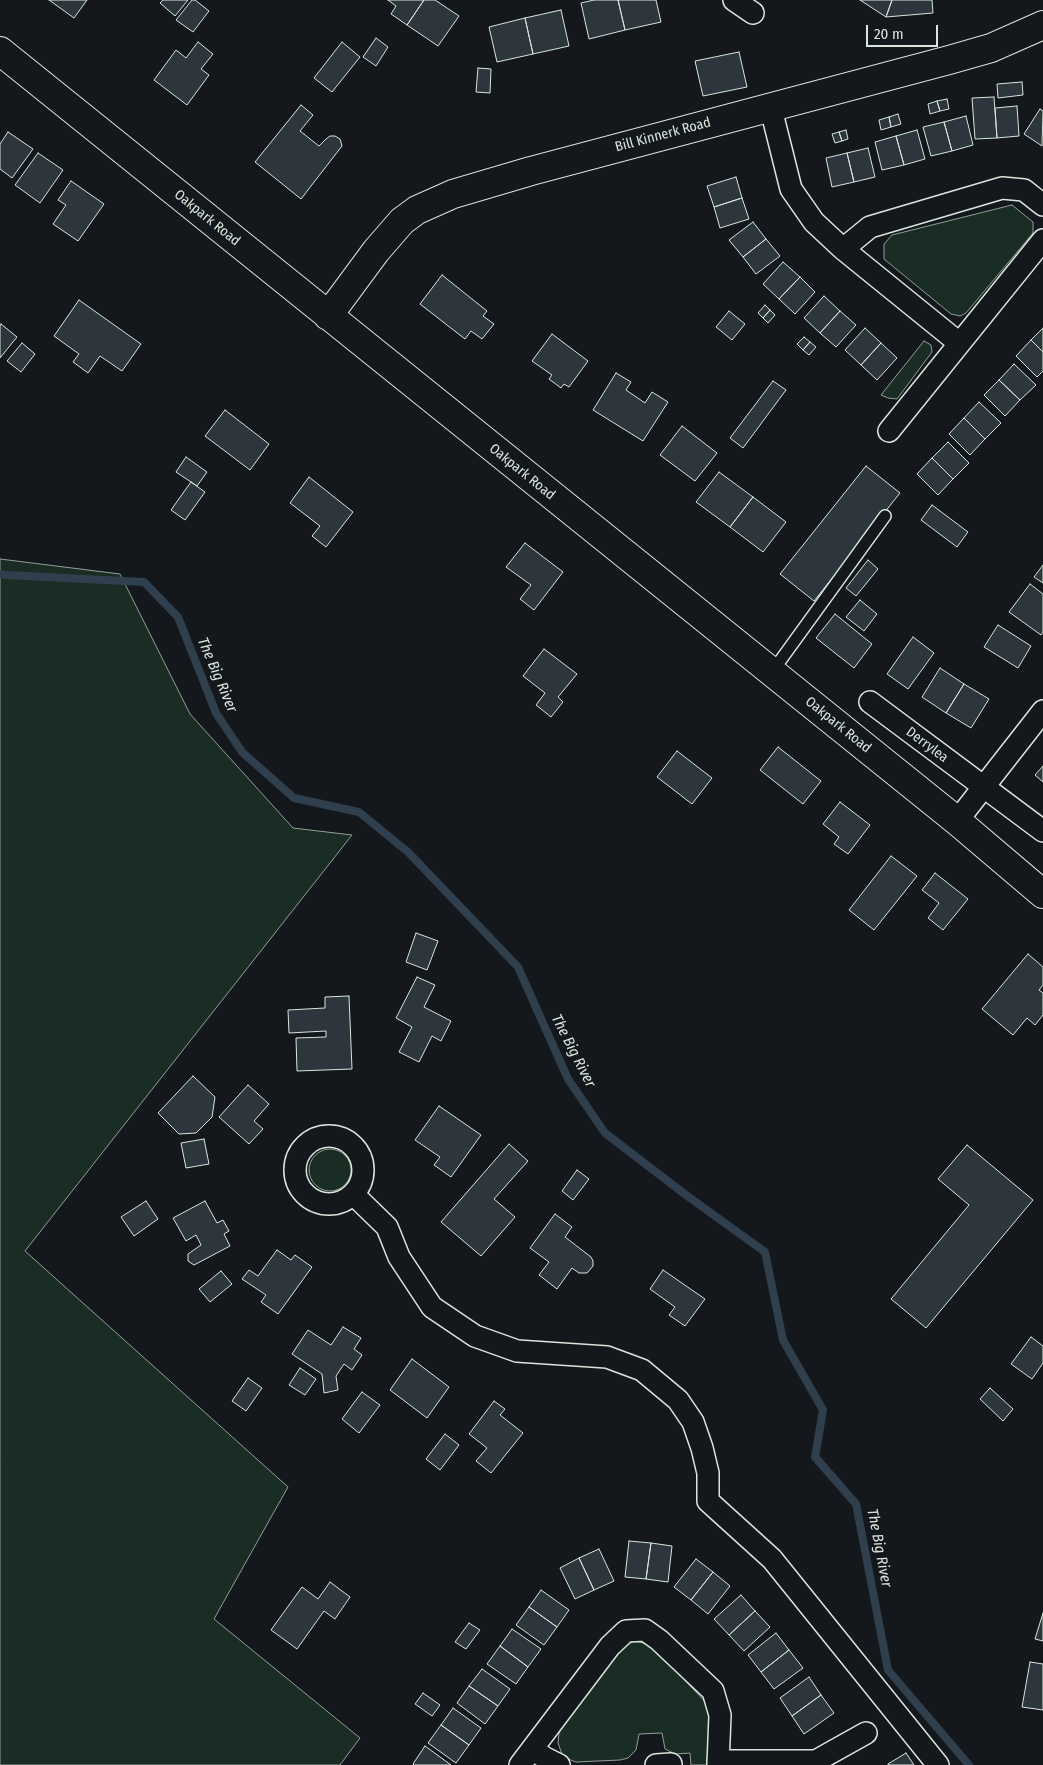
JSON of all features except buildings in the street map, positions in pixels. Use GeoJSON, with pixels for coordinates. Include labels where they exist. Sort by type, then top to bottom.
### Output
{"type":"FeatureCollection","features":[{"type":"Feature","properties":{"kind":"main road","name":"Bill Kinnerk Road"},"geometry":{"type":"LineString","coordinates":[[328,316],[376,251],[402,221],[417,210],[453,194],[531,171],[991,48],[1043,25]]}},
{"type":"Feature","properties":{"kind":"main road","name":"Oakpark Road"},"geometry":{"type":"LineString","coordinates":[[0,51],[957,821],[1043,894]]}},
{"type":"Feature","properties":{"kind":"street"},"geometry":{"type":"LineString","coordinates":[[734,0],[753,13]]}},
{"type":"Feature","properties":{"kind":"street"},"geometry":{"type":"LineString","coordinates":[[768,107],[774,121],[791,189],[814,222],[843,249],[959,343]]}},
{"type":"Feature","properties":{"kind":"street"},"geometry":{"type":"LineString","coordinates":[[843,249],[870,227],[1002,188],[1024,190],[1043,205]]}},
{"type":"Feature","properties":{"kind":"street"},"geometry":{"type":"LineString","coordinates":[[889,431],[1043,240]]}},
{"type":"Feature","properties":{"kind":"street","name":"Derrylea"},"geometry":{"type":"LineString","coordinates":[[870,702],[1043,831]]}},
{"type":"Feature","properties":{"kind":"street"},"geometry":{"type":"LineString","coordinates":[[957,821],[1043,711]]}},
{"type":"Feature","properties":{"kind":"street"},"geometry":{"type":"LineString","coordinates":[[353,1194],[387,1226],[399,1257],[432,1306],[476,1336],[517,1351],[607,1357],[642,1370],[678,1400],[693,1422],[702,1448],[708,1472],[708,1501],[772,1559],[938,1765]]}},
{"type":"Feature","properties":{"kind":"street"},"geometry":{"type":"LineString","coordinates":[[526,1757],[610,1646],[626,1631],[645,1630],[659,1640],[712,1691],[720,1715],[718,1763],[816,1761],[866,1733]]}},
{"type":"Feature","properties":{"kind":"street"},"geometry":{"type":"LineString","coordinates":[[526,1757],[545,1758],[559,1765]]}},
{"type":"Feature","properties":{"kind":"lane"},"geometry":{"type":"LineString","coordinates":[[772,672],[885,516]]}},
{"type":"Feature","properties":{"kind":"green space"},"geometry":{"type":"Polygon","coordinates":[[[1012,205],[1033,222],[1033,233],[966,313],[960,316],[951,314],[884,259],[884,244],[892,235],[1012,205]]]}},
{"type":"Feature","properties":{"kind":"green space"},"geometry":{"type":"Polygon","coordinates":[[[924,341],[931,345],[932,352],[897,399],[881,395],[924,341]]]}},
{"type":"Feature","properties":{"kind":"green space"},"geometry":{"type":"Polygon","coordinates":[[[0,559],[120,574],[190,714],[293,828],[352,835],[25,1251],[288,1487],[214,1619],[360,1738],[340,1765],[0,1765],[0,559]]]}},
{"type":"Feature","properties":{"kind":"green space"},"geometry":{"type":"Polygon","coordinates":[[[326,1149],[334,1149],[345,1155],[351,1170],[345,1185],[334,1191],[326,1191],[315,1185],[309,1174],[309,1166],[315,1155],[326,1149]]]}},
{"type":"Feature","properties":{"kind":"green space"},"geometry":{"type":"Polygon","coordinates":[[[635,1641],[647,1644],[666,1660],[708,1705],[711,1720],[711,1765],[691,1765],[690,1753],[675,1754],[665,1749],[662,1733],[639,1734],[636,1750],[628,1758],[620,1760],[576,1762],[563,1757],[558,1743],[562,1727],[622,1647],[635,1641]]]}},
{"type":"Feature","properties":{"kind":"waterway","name":"The Big River"},"geometry":{"type":"LineString","coordinates":[[0,574],[144,582],[178,617],[216,713],[242,752],[294,798],[359,812],[408,852],[518,967],[568,1079],[605,1133],[765,1252],[783,1340],[823,1410],[815,1457],[856,1504],[888,1670],[969,1765]]}}]}
